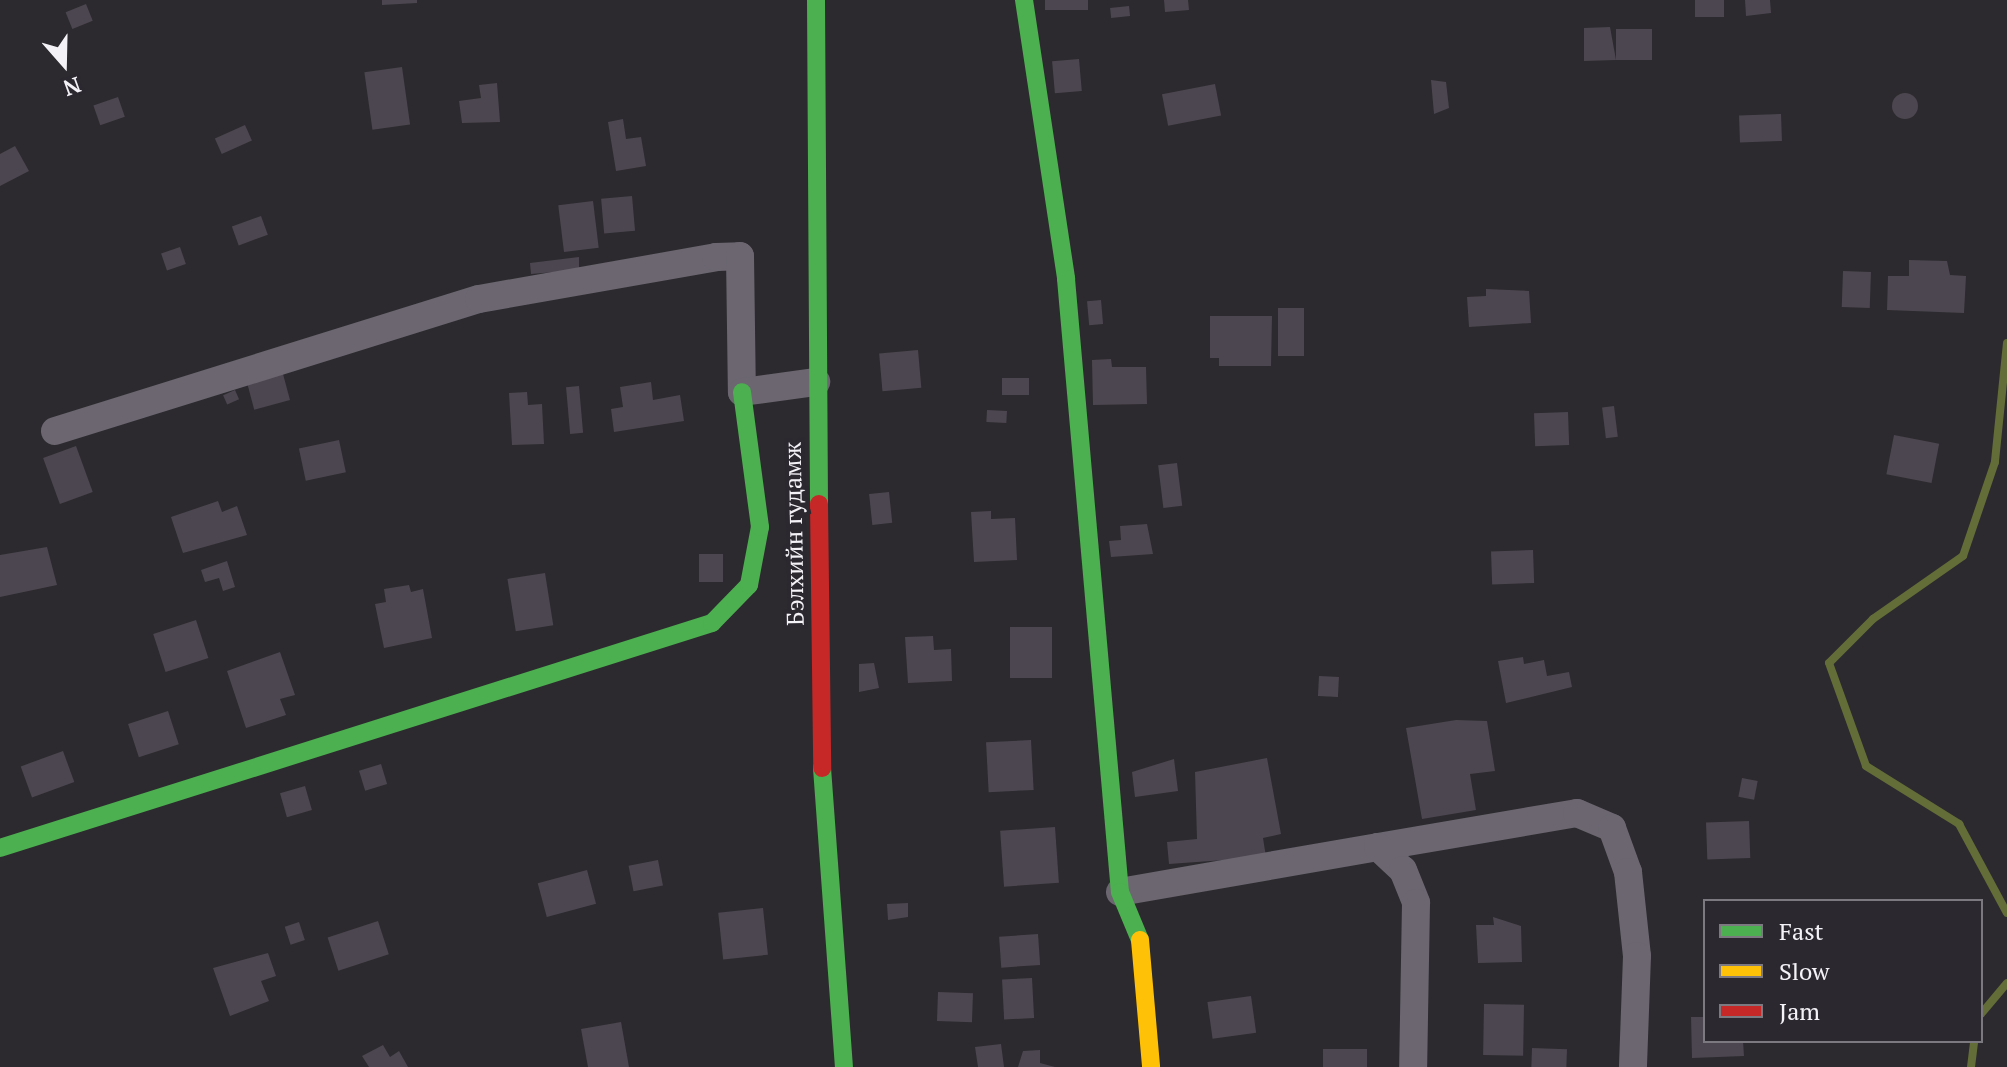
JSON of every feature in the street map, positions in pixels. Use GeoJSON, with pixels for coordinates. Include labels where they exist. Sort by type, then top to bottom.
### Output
{"type":"FeatureCollection","features":[{"type":"Feature","properties":{"kind":"street","name":"Бэлхийн гудамж"},"geometry":{"type":"LineString","coordinates":[[816,0],[820,734],[844,1067]]}},
{"type":"Feature","properties":{"kind":"street"},"geometry":{"type":"LineString","coordinates":[[1024,0],[1066,279],[1120,892],[1139,931],[1151,1067]]}},
{"type":"Feature","properties":{"kind":"street"},"geometry":{"type":"LineString","coordinates":[[0,848],[712,623],[749,585],[760,527],[742,392],[740,256],[716,257],[479,299],[55,431]]}},
{"type":"Feature","properties":{"kind":"street"},"geometry":{"type":"LineString","coordinates":[[742,392],[816,382]]}},
{"type":"Feature","properties":{"kind":"street"},"geometry":{"type":"LineString","coordinates":[[1120,892],[1577,813],[1612,828],[1628,872],[1637,956],[1633,1067]]}},
{"type":"Feature","properties":{"kind":"street"},"geometry":{"type":"LineString","coordinates":[[1378,847],[1403,870],[1416,903],[1413,1067]]}},
{"type":"Feature","properties":{"kind":"building"},"geometry":{"type":"Polygon","coordinates":[[[382,0],[417,0],[417,3],[382,5],[382,0]]]}},
{"type":"Feature","properties":{"kind":"building"},"geometry":{"type":"Polygon","coordinates":[[[1045,0],[1088,0],[1088,10],[1045,10],[1045,0]]]}},
{"type":"Feature","properties":{"kind":"building"},"geometry":{"type":"Polygon","coordinates":[[[1164,0],[1188,0],[1189,10],[1165,12],[1164,0]]]}},
{"type":"Feature","properties":{"kind":"building"},"geometry":{"type":"Polygon","coordinates":[[[1695,0],[1724,0],[1724,17],[1695,17],[1695,0]]]}},
{"type":"Feature","properties":{"kind":"building"},"geometry":{"type":"Polygon","coordinates":[[[1745,0],[1770,0],[1771,13],[1746,16],[1745,0]]]}},
{"type":"Feature","properties":{"kind":"building"},"geometry":{"type":"Polygon","coordinates":[[[86,4],[93,21],[72,29],[66,12],[86,4]]]}},
{"type":"Feature","properties":{"kind":"building"},"geometry":{"type":"Polygon","coordinates":[[[1129,6],[1130,16],[1111,18],[1110,8],[1129,6]]]}},
{"type":"Feature","properties":{"kind":"building"},"geometry":{"type":"Polygon","coordinates":[[[1610,27],[1616,60],[1584,61],[1584,28],[1610,27]]]}},
{"type":"Feature","properties":{"kind":"building"},"geometry":{"type":"Polygon","coordinates":[[[1616,29],[1652,29],[1652,60],[1616,60],[1616,29]]]}},
{"type":"Feature","properties":{"kind":"building"},"geometry":{"type":"Polygon","coordinates":[[[1079,59],[1082,91],[1055,93],[1052,61],[1079,59]]]}},
{"type":"Feature","properties":{"kind":"building"},"geometry":{"type":"Polygon","coordinates":[[[402,67],[410,124],[372,130],[364,72],[402,67]]]}},
{"type":"Feature","properties":{"kind":"building"},"geometry":{"type":"Polygon","coordinates":[[[1431,80],[1446,82],[1449,108],[1434,114],[1431,80]]]}},
{"type":"Feature","properties":{"kind":"building"},"geometry":{"type":"Polygon","coordinates":[[[497,83],[500,122],[462,123],[459,101],[481,98],[479,85],[497,83]]]}},
{"type":"Feature","properties":{"kind":"building"},"geometry":{"type":"Polygon","coordinates":[[[1215,84],[1221,115],[1168,126],[1162,94],[1215,84]]]}},
{"type":"Feature","properties":{"kind":"building"},"geometry":{"type":"Polygon","coordinates":[[[1905,93],[1914,97],[1918,106],[1914,115],[1905,119],[1896,115],[1892,106],[1896,97],[1905,93]]]}},
{"type":"Feature","properties":{"kind":"building"},"geometry":{"type":"Polygon","coordinates":[[[118,97],[125,117],[100,125],[93,105],[118,97]]]}},
{"type":"Feature","properties":{"kind":"building"},"geometry":{"type":"Polygon","coordinates":[[[1781,114],[1782,141],[1740,142],[1739,115],[1781,114]]]}},
{"type":"Feature","properties":{"kind":"building"},"geometry":{"type":"Polygon","coordinates":[[[623,119],[626,139],[641,137],[646,166],[616,171],[608,122],[623,119]]]}},
{"type":"Feature","properties":{"kind":"building"},"geometry":{"type":"Polygon","coordinates":[[[245,125],[252,141],[222,154],[215,138],[245,125]]]}},
{"type":"Feature","properties":{"kind":"building"},"geometry":{"type":"Polygon","coordinates":[[[15,146],[29,171],[0,186],[0,154],[15,146]]]}},
{"type":"Feature","properties":{"kind":"building"},"geometry":{"type":"Polygon","coordinates":[[[632,196],[635,231],[604,234],[601,199],[632,196]]]}},
{"type":"Feature","properties":{"kind":"building"},"geometry":{"type":"Polygon","coordinates":[[[593,201],[599,248],[564,252],[558,205],[593,201]]]}},
{"type":"Feature","properties":{"kind":"building"},"geometry":{"type":"Polygon","coordinates":[[[261,216],[268,235],[239,245],[232,227],[261,216]]]}},
{"type":"Feature","properties":{"kind":"building"},"geometry":{"type":"Polygon","coordinates":[[[180,247],[186,264],[167,271],[161,254],[180,247]]]}},
{"type":"Feature","properties":{"kind":"building"},"geometry":{"type":"Polygon","coordinates":[[[579,257],[579,270],[531,274],[530,263],[579,257]]]}},
{"type":"Feature","properties":{"kind":"building"},"geometry":{"type":"Polygon","coordinates":[[[1909,260],[1947,261],[1950,275],[1966,276],[1964,313],[1887,310],[1888,276],[1909,276],[1909,260]]]}},
{"type":"Feature","properties":{"kind":"building"},"geometry":{"type":"Polygon","coordinates":[[[1843,271],[1871,272],[1870,308],[1842,307],[1843,271]]]}},
{"type":"Feature","properties":{"kind":"building"},"geometry":{"type":"Polygon","coordinates":[[[1486,289],[1529,291],[1531,323],[1469,327],[1467,297],[1486,296],[1486,289]]]}},
{"type":"Feature","properties":{"kind":"building"},"geometry":{"type":"Polygon","coordinates":[[[1101,300],[1103,324],[1089,325],[1087,301],[1101,300]]]}},
{"type":"Feature","properties":{"kind":"building"},"geometry":{"type":"Polygon","coordinates":[[[1278,308],[1304,308],[1304,356],[1278,356],[1278,308]]]}},
{"type":"Feature","properties":{"kind":"building"},"geometry":{"type":"Polygon","coordinates":[[[1210,316],[1272,316],[1271,366],[1219,366],[1219,358],[1210,358],[1210,316]]]}},
{"type":"Feature","properties":{"kind":"building"},"geometry":{"type":"Polygon","coordinates":[[[918,350],[921,388],[882,391],[879,353],[918,350]]]}},
{"type":"Feature","properties":{"kind":"building"},"geometry":{"type":"Polygon","coordinates":[[[1111,359],[1112,367],[1146,367],[1147,404],[1093,405],[1092,360],[1111,359]]]}},
{"type":"Feature","properties":{"kind":"building"},"geometry":{"type":"Polygon","coordinates":[[[283,374],[290,400],[254,410],[247,384],[283,374]]]}},
{"type":"Feature","properties":{"kind":"building"},"geometry":{"type":"Polygon","coordinates":[[[1002,378],[1029,378],[1029,395],[1002,395],[1002,378]]]}},
{"type":"Feature","properties":{"kind":"building"},"geometry":{"type":"Polygon","coordinates":[[[651,382],[653,400],[680,395],[684,421],[614,432],[611,409],[623,407],[620,387],[651,382]]]}},
{"type":"Feature","properties":{"kind":"building"},"geometry":{"type":"Polygon","coordinates":[[[579,386],[583,433],[570,434],[566,387],[579,386]]]}},
{"type":"Feature","properties":{"kind":"building"},"geometry":{"type":"Polygon","coordinates":[[[235,390],[239,399],[227,404],[223,395],[235,390]]]}},
{"type":"Feature","properties":{"kind":"building"},"geometry":{"type":"Polygon","coordinates":[[[527,392],[528,405],[542,404],[544,444],[512,445],[509,393],[527,392]]]}},
{"type":"Feature","properties":{"kind":"building"},"geometry":{"type":"Polygon","coordinates":[[[1614,406],[1618,437],[1606,438],[1602,407],[1614,406]]]}},
{"type":"Feature","properties":{"kind":"building"},"geometry":{"type":"Polygon","coordinates":[[[987,410],[1007,411],[1006,423],[986,422],[987,410]]]}},
{"type":"Feature","properties":{"kind":"building"},"geometry":{"type":"Polygon","coordinates":[[[1568,412],[1569,445],[1535,446],[1534,413],[1568,412]]]}},
{"type":"Feature","properties":{"kind":"building"},"geometry":{"type":"Polygon","coordinates":[[[1894,435],[1939,444],[1932,483],[1886,474],[1894,435]]]}},
{"type":"Feature","properties":{"kind":"building"},"geometry":{"type":"Polygon","coordinates":[[[339,440],[346,472],[306,481],[299,449],[339,440]]]}},
{"type":"Feature","properties":{"kind":"building"},"geometry":{"type":"Polygon","coordinates":[[[76,446],[93,492],[60,504],[43,458],[76,446]]]}},
{"type":"Feature","properties":{"kind":"building"},"geometry":{"type":"Polygon","coordinates":[[[1177,463],[1182,506],[1163,508],[1158,465],[1177,463]]]}},
{"type":"Feature","properties":{"kind":"building"},"geometry":{"type":"Polygon","coordinates":[[[889,492],[892,523],[872,525],[869,494],[889,492]]]}},
{"type":"Feature","properties":{"kind":"building"},"geometry":{"type":"Polygon","coordinates":[[[218,501],[222,512],[237,506],[247,535],[183,553],[171,517],[218,501]]]}},
{"type":"Feature","properties":{"kind":"building"},"geometry":{"type":"Polygon","coordinates":[[[991,511],[991,519],[1015,518],[1017,560],[974,562],[971,512],[991,511]]]}},
{"type":"Feature","properties":{"kind":"building"},"geometry":{"type":"Polygon","coordinates":[[[1147,524],[1153,554],[1111,557],[1109,541],[1121,540],[1120,526],[1147,524]]]}},
{"type":"Feature","properties":{"kind":"building"},"geometry":{"type":"Polygon","coordinates":[[[47,547],[57,585],[0,597],[0,555],[47,547]]]}},
{"type":"Feature","properties":{"kind":"building"},"geometry":{"type":"Polygon","coordinates":[[[1533,550],[1534,583],[1492,584],[1491,551],[1533,550]]]}},
{"type":"Feature","properties":{"kind":"building"},"geometry":{"type":"Polygon","coordinates":[[[699,554],[723,554],[723,582],[699,582],[699,554]]]}},
{"type":"Feature","properties":{"kind":"building"},"geometry":{"type":"Polygon","coordinates":[[[227,561],[235,587],[223,591],[219,578],[205,582],[201,570],[227,561]]]}},
{"type":"Feature","properties":{"kind":"building"},"geometry":{"type":"Polygon","coordinates":[[[545,573],[553,625],[516,631],[507,579],[545,573]]]}},
{"type":"Feature","properties":{"kind":"building"},"geometry":{"type":"Polygon","coordinates":[[[409,585],[411,592],[423,589],[432,638],[384,648],[375,604],[386,602],[384,589],[409,585]]]}},
{"type":"Feature","properties":{"kind":"building"},"geometry":{"type":"Polygon","coordinates":[[[196,620],[208,658],[166,672],[153,634],[196,620]]]}},
{"type":"Feature","properties":{"kind":"building"},"geometry":{"type":"Polygon","coordinates":[[[1010,627],[1052,627],[1052,678],[1010,678],[1010,627]]]}},
{"type":"Feature","properties":{"kind":"building"},"geometry":{"type":"Polygon","coordinates":[[[933,636],[934,650],[951,649],[952,681],[908,683],[905,637],[933,636]]]}},
{"type":"Feature","properties":{"kind":"building"},"geometry":{"type":"Polygon","coordinates":[[[280,652],[295,695],[280,699],[286,715],[246,728],[227,671],[280,652]]]}},
{"type":"Feature","properties":{"kind":"building"},"geometry":{"type":"Polygon","coordinates":[[[1523,657],[1524,664],[1544,660],[1547,676],[1569,672],[1572,687],[1506,703],[1498,661],[1523,657]]]}},
{"type":"Feature","properties":{"kind":"building"},"geometry":{"type":"Polygon","coordinates":[[[874,663],[879,688],[859,692],[859,664],[874,663]]]}},
{"type":"Feature","properties":{"kind":"building"},"geometry":{"type":"Polygon","coordinates":[[[1319,676],[1339,677],[1338,697],[1318,696],[1319,676]]]}},
{"type":"Feature","properties":{"kind":"building"},"geometry":{"type":"Polygon","coordinates":[[[168,711],[179,744],[139,757],[128,724],[168,711]]]}},
{"type":"Feature","properties":{"kind":"building"},"geometry":{"type":"Polygon","coordinates":[[[1456,720],[1487,721],[1495,771],[1470,774],[1476,810],[1422,819],[1406,728],[1456,720]]]}},
{"type":"Feature","properties":{"kind":"building"},"geometry":{"type":"Polygon","coordinates":[[[1031,740],[1034,790],[989,792],[986,742],[1031,740]]]}},
{"type":"Feature","properties":{"kind":"building"},"geometry":{"type":"Polygon","coordinates":[[[63,751],[74,782],[32,797],[21,766],[63,751]]]}},
{"type":"Feature","properties":{"kind":"building"},"geometry":{"type":"Polygon","coordinates":[[[1267,758],[1281,834],[1263,838],[1266,857],[1169,864],[1167,842],[1197,839],[1195,772],[1267,758]]]}},
{"type":"Feature","properties":{"kind":"building"},"geometry":{"type":"Polygon","coordinates":[[[1174,759],[1178,791],[1135,797],[1132,772],[1174,759]]]}},
{"type":"Feature","properties":{"kind":"building"},"geometry":{"type":"Polygon","coordinates":[[[381,764],[387,784],[365,791],[359,771],[381,764]]]}},
{"type":"Feature","properties":{"kind":"building"},"geometry":{"type":"Polygon","coordinates":[[[1742,778],[1758,781],[1754,800],[1738,797],[1742,778]]]}},
{"type":"Feature","properties":{"kind":"building"},"geometry":{"type":"Polygon","coordinates":[[[305,786],[312,810],[287,817],[280,793],[305,786]]]}},
{"type":"Feature","properties":{"kind":"building"},"geometry":{"type":"Polygon","coordinates":[[[1749,821],[1750,858],[1707,859],[1706,823],[1749,821]]]}},
{"type":"Feature","properties":{"kind":"building"},"geometry":{"type":"Polygon","coordinates":[[[1055,827],[1059,883],[1004,887],[1000,831],[1055,827]]]}},
{"type":"Feature","properties":{"kind":"building"},"geometry":{"type":"Polygon","coordinates":[[[658,860],[663,886],[634,891],[629,866],[658,860]]]}},
{"type":"Feature","properties":{"kind":"building"},"geometry":{"type":"Polygon","coordinates":[[[587,870],[596,904],[547,917],[538,883],[587,870]]]}},
{"type":"Feature","properties":{"kind":"building"},"geometry":{"type":"Polygon","coordinates":[[[908,903],[908,917],[888,920],[887,904],[908,903]]]}},
{"type":"Feature","properties":{"kind":"building"},"geometry":{"type":"Polygon","coordinates":[[[763,908],[768,955],[723,959],[718,913],[763,908]]]}},
{"type":"Feature","properties":{"kind":"building"},"geometry":{"type":"Polygon","coordinates":[[[1493,917],[1521,926],[1522,962],[1478,963],[1476,925],[1494,925],[1493,917]]]}},
{"type":"Feature","properties":{"kind":"building"},"geometry":{"type":"Polygon","coordinates":[[[378,921],[389,954],[338,971],[328,937],[378,921]]]}},
{"type":"Feature","properties":{"kind":"building"},"geometry":{"type":"Polygon","coordinates":[[[299,922],[305,940],[291,945],[285,927],[299,922]]]}},
{"type":"Feature","properties":{"kind":"building"},"geometry":{"type":"Polygon","coordinates":[[[1038,934],[1040,965],[1001,968],[999,937],[1038,934]]]}},
{"type":"Feature","properties":{"kind":"building"},"geometry":{"type":"Polygon","coordinates":[[[268,953],[276,976],[261,981],[269,1001],[230,1016],[213,968],[268,953]]]}},
{"type":"Feature","properties":{"kind":"building"},"geometry":{"type":"Polygon","coordinates":[[[1032,978],[1034,1018],[1004,1020],[1002,980],[1032,978]]]}},
{"type":"Feature","properties":{"kind":"building"},"geometry":{"type":"Polygon","coordinates":[[[938,992],[973,993],[972,1022],[937,1021],[938,992]]]}},
{"type":"Feature","properties":{"kind":"building"},"geometry":{"type":"Polygon","coordinates":[[[1251,996],[1256,1033],[1213,1039],[1207,1002],[1251,996]]]}},
{"type":"Feature","properties":{"kind":"building"},"geometry":{"type":"Polygon","coordinates":[[[1484,1004],[1524,1005],[1523,1056],[1483,1055],[1484,1004]]]}},
{"type":"Feature","properties":{"kind":"building"},"geometry":{"type":"Polygon","coordinates":[[[1691,1017],[1703,1017],[1703,1043],[1743,1043],[1744,1056],[1692,1058],[1691,1017]]]}},
{"type":"Feature","properties":{"kind":"building"},"geometry":{"type":"Polygon","coordinates":[[[621,1022],[629,1067],[588,1067],[581,1029],[621,1022]]]}},
{"type":"Feature","properties":{"kind":"building"},"geometry":{"type":"Polygon","coordinates":[[[1001,1044],[1004,1067],[978,1067],[975,1047],[1001,1044]]]}},
{"type":"Feature","properties":{"kind":"building"},"geometry":{"type":"Polygon","coordinates":[[[383,1045],[390,1057],[399,1051],[408,1067],[369,1067],[362,1056],[383,1045]]]}},
{"type":"Feature","properties":{"kind":"building"},"geometry":{"type":"Polygon","coordinates":[[[1532,1048],[1567,1049],[1566,1067],[1531,1067],[1532,1048]]]}},
{"type":"Feature","properties":{"kind":"building"},"geometry":{"type":"Polygon","coordinates":[[[1323,1049],[1367,1049],[1367,1067],[1323,1067],[1323,1049]]]}},
{"type":"Feature","properties":{"kind":"building"},"geometry":{"type":"Polygon","coordinates":[[[1040,1050],[1040,1063],[1055,1067],[1018,1067],[1023,1051],[1040,1050]]]}},
{"type":"Feature","properties":{"kind":"waterway"},"geometry":{"type":"LineString","coordinates":[[2007,343],[1995,462],[1963,556],[1873,619],[1829,663],[1866,766],[1959,824],[2007,913]]}},
{"type":"Feature","properties":{"kind":"waterway"},"geometry":{"type":"LineString","coordinates":[[1983,1012],[2007,983]]}},
{"type":"Feature","properties":{"kind":"waterway"},"geometry":{"type":"LineString","coordinates":[[1971,1067],[1974,1043]]}},
{"type":"Feature","properties":{"kind":"traffic: fast"},"geometry":{"type":"LineString","coordinates":[[816,0],[819,504]]}},
{"type":"Feature","properties":{"kind":"traffic: fast"},"geometry":{"type":"LineString","coordinates":[[1024,0],[1066,279],[1120,892],[1140,940]]}},
{"type":"Feature","properties":{"kind":"traffic: fast"},"geometry":{"type":"LineString","coordinates":[[0,848],[712,623],[749,585],[760,527],[742,392]]}},
{"type":"Feature","properties":{"kind":"traffic: fast"},"geometry":{"type":"LineString","coordinates":[[822,768],[844,1067]]}},
{"type":"Feature","properties":{"kind":"traffic: slow"},"geometry":{"type":"LineString","coordinates":[[1140,940],[1151,1067]]}},
{"type":"Feature","properties":{"kind":"traffic: jam"},"geometry":{"type":"LineString","coordinates":[[819,504],[822,768]]}}]}
